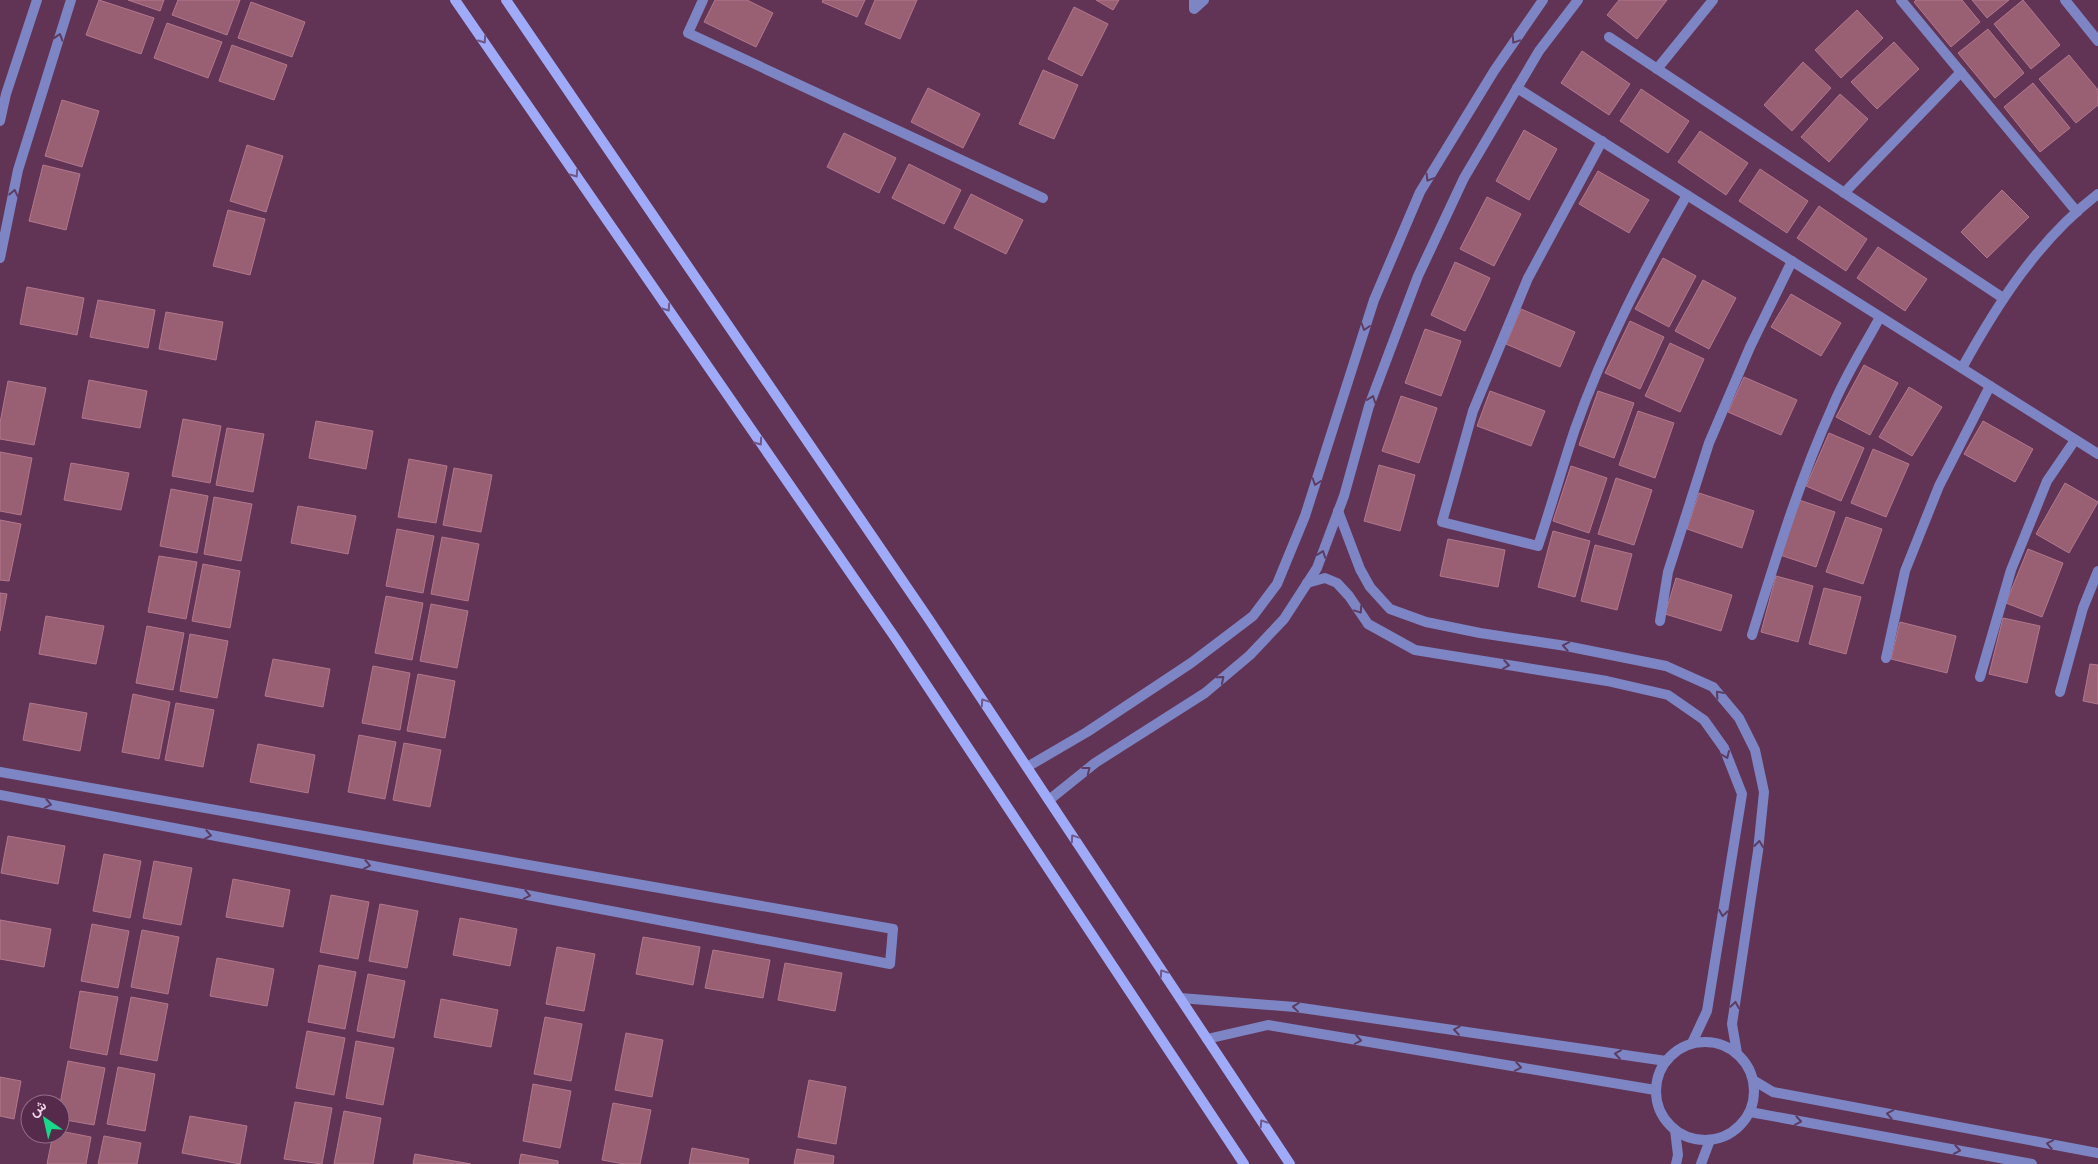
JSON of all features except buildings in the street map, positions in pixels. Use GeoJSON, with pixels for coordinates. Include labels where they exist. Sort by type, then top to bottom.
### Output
{"type":"FeatureCollection","features":[{"type":"Feature","properties":{"kind":"main road"},"geometry":{"type":"LineString","coordinates":[[455,0],[896,639],[1244,1164]]}},
{"type":"Feature","properties":{"kind":"main road"},"geometry":{"type":"LineString","coordinates":[[506,0],[928,618],[1290,1164]]}},
{"type":"Feature","properties":{"kind":"street"},"geometry":{"type":"LineString","coordinates":[[0,121],[6,94],[37,0]]}},
{"type":"Feature","properties":{"kind":"street"},"geometry":{"type":"LineString","coordinates":[[0,258],[18,170],[71,0]]}},
{"type":"Feature","properties":{"kind":"street"},"geometry":{"type":"LineString","coordinates":[[703,0],[688,33],[1044,198]]}},
{"type":"Feature","properties":{"kind":"street"},"geometry":{"type":"LineString","coordinates":[[1194,0],[1194,9],[1204,0]]}},
{"type":"Feature","properties":{"kind":"street"},"geometry":{"type":"LineString","coordinates":[[1027,767],[1087,732],[1191,663],[1253,616],[1276,584],[1305,516],[1374,300],[1420,192],[1494,71],[1543,0]]}},
{"type":"Feature","properties":{"kind":"street"},"geometry":{"type":"LineString","coordinates":[[1049,800],[1095,763],[1205,693],[1250,655],[1284,619],[1308,583],[1317,568],[1338,510],[1369,406],[1418,276],[1464,178],[1539,51],[1578,0]]}},
{"type":"Feature","properties":{"kind":"street"},"geometry":{"type":"LineString","coordinates":[[1657,69],[1713,0]]}},
{"type":"Feature","properties":{"kind":"street"},"geometry":{"type":"LineString","coordinates":[[1901,0],[2078,212]]}},
{"type":"Feature","properties":{"kind":"street"},"geometry":{"type":"LineString","coordinates":[[2065,0],[2098,41]]}},
{"type":"Feature","properties":{"kind":"street"},"geometry":{"type":"LineString","coordinates":[[1609,37],[2003,298]]}},
{"type":"Feature","properties":{"kind":"street"},"geometry":{"type":"LineString","coordinates":[[1844,193],[1961,72]]}},
{"type":"Feature","properties":{"kind":"street"},"geometry":{"type":"LineString","coordinates":[[1517,88],[2098,454]]}},
{"type":"Feature","properties":{"kind":"street"},"geometry":{"type":"LineString","coordinates":[[1602,141],[1528,278],[1473,411],[1442,522],[1538,546],[1576,428],[1623,314],[1655,250],[1687,195]]}},
{"type":"Feature","properties":{"kind":"street"},"geometry":{"type":"LineString","coordinates":[[1962,368],[1991,315],[2035,254],[2098,194]]}},
{"type":"Feature","properties":{"kind":"street"},"geometry":{"type":"LineString","coordinates":[[1660,621],[1668,572],[1709,442],[1750,348],[1792,261]]}},
{"type":"Feature","properties":{"kind":"street"},"geometry":{"type":"LineString","coordinates":[[1752,635],[1776,556],[1832,406],[1880,316]]}},
{"type":"Feature","properties":{"kind":"street"},"geometry":{"type":"LineString","coordinates":[[1886,658],[1905,571],[1939,486],[1990,386]]}},
{"type":"Feature","properties":{"kind":"street"},"geometry":{"type":"LineString","coordinates":[[1980,677],[2011,570],[2047,482],[2075,440]]}},
{"type":"Feature","properties":{"kind":"street"},"geometry":{"type":"LineString","coordinates":[[1338,510],[1360,569],[1370,588],[1390,609],[1426,622],[1480,633],[1566,646],[1666,666],[1713,688],[1739,718],[1755,750],[1764,792],[1758,851],[1732,1024],[1737,1053]]}},
{"type":"Feature","properties":{"kind":"street"},"geometry":{"type":"LineString","coordinates":[[2060,692],[2083,608],[2098,571]]}},
{"type":"Feature","properties":{"kind":"street"},"geometry":{"type":"LineString","coordinates":[[1308,583],[1325,578],[1337,583],[1349,596],[1368,624],[1415,650],[1607,680],[1668,695],[1704,720],[1724,748],[1742,794],[1707,1011],[1692,1043]]}},
{"type":"Feature","properties":{"kind":"street"},"geometry":{"type":"LineString","coordinates":[[0,772],[893,929],[890,964],[0,795]]}},
{"type":"Feature","properties":{"kind":"street"},"geometry":{"type":"LineString","coordinates":[[1180,998],[1294,1007],[1666,1061]]}},
{"type":"Feature","properties":{"kind":"street"},"geometry":{"type":"LineString","coordinates":[[1207,1039],[1268,1025],[1655,1090]]}},
{"type":"Feature","properties":{"kind":"street"},"geometry":{"type":"LineString","coordinates":[[1708,1042],[1723,1045],[1737,1053],[1747,1065],[1753,1080],[1754,1096],[1750,1112],[1740,1126],[1726,1135],[1710,1140],[1694,1139],[1675,1130],[1666,1122],[1658,1107],[1655,1090],[1658,1075],[1666,1061],[1677,1050],[1692,1043],[1708,1042]]}},
{"type":"Feature","properties":{"kind":"street"},"geometry":{"type":"LineString","coordinates":[[1753,1080],[1773,1092],[2098,1153]]}},
{"type":"Feature","properties":{"kind":"street"},"geometry":{"type":"LineString","coordinates":[[1750,1112],[2032,1164]]}},
{"type":"Feature","properties":{"kind":"street"},"geometry":{"type":"LineString","coordinates":[[1675,1130],[1678,1155],[1676,1164]]}},
{"type":"Feature","properties":{"kind":"street"},"geometry":{"type":"LineString","coordinates":[[1701,1164],[1710,1140]]}}]}
